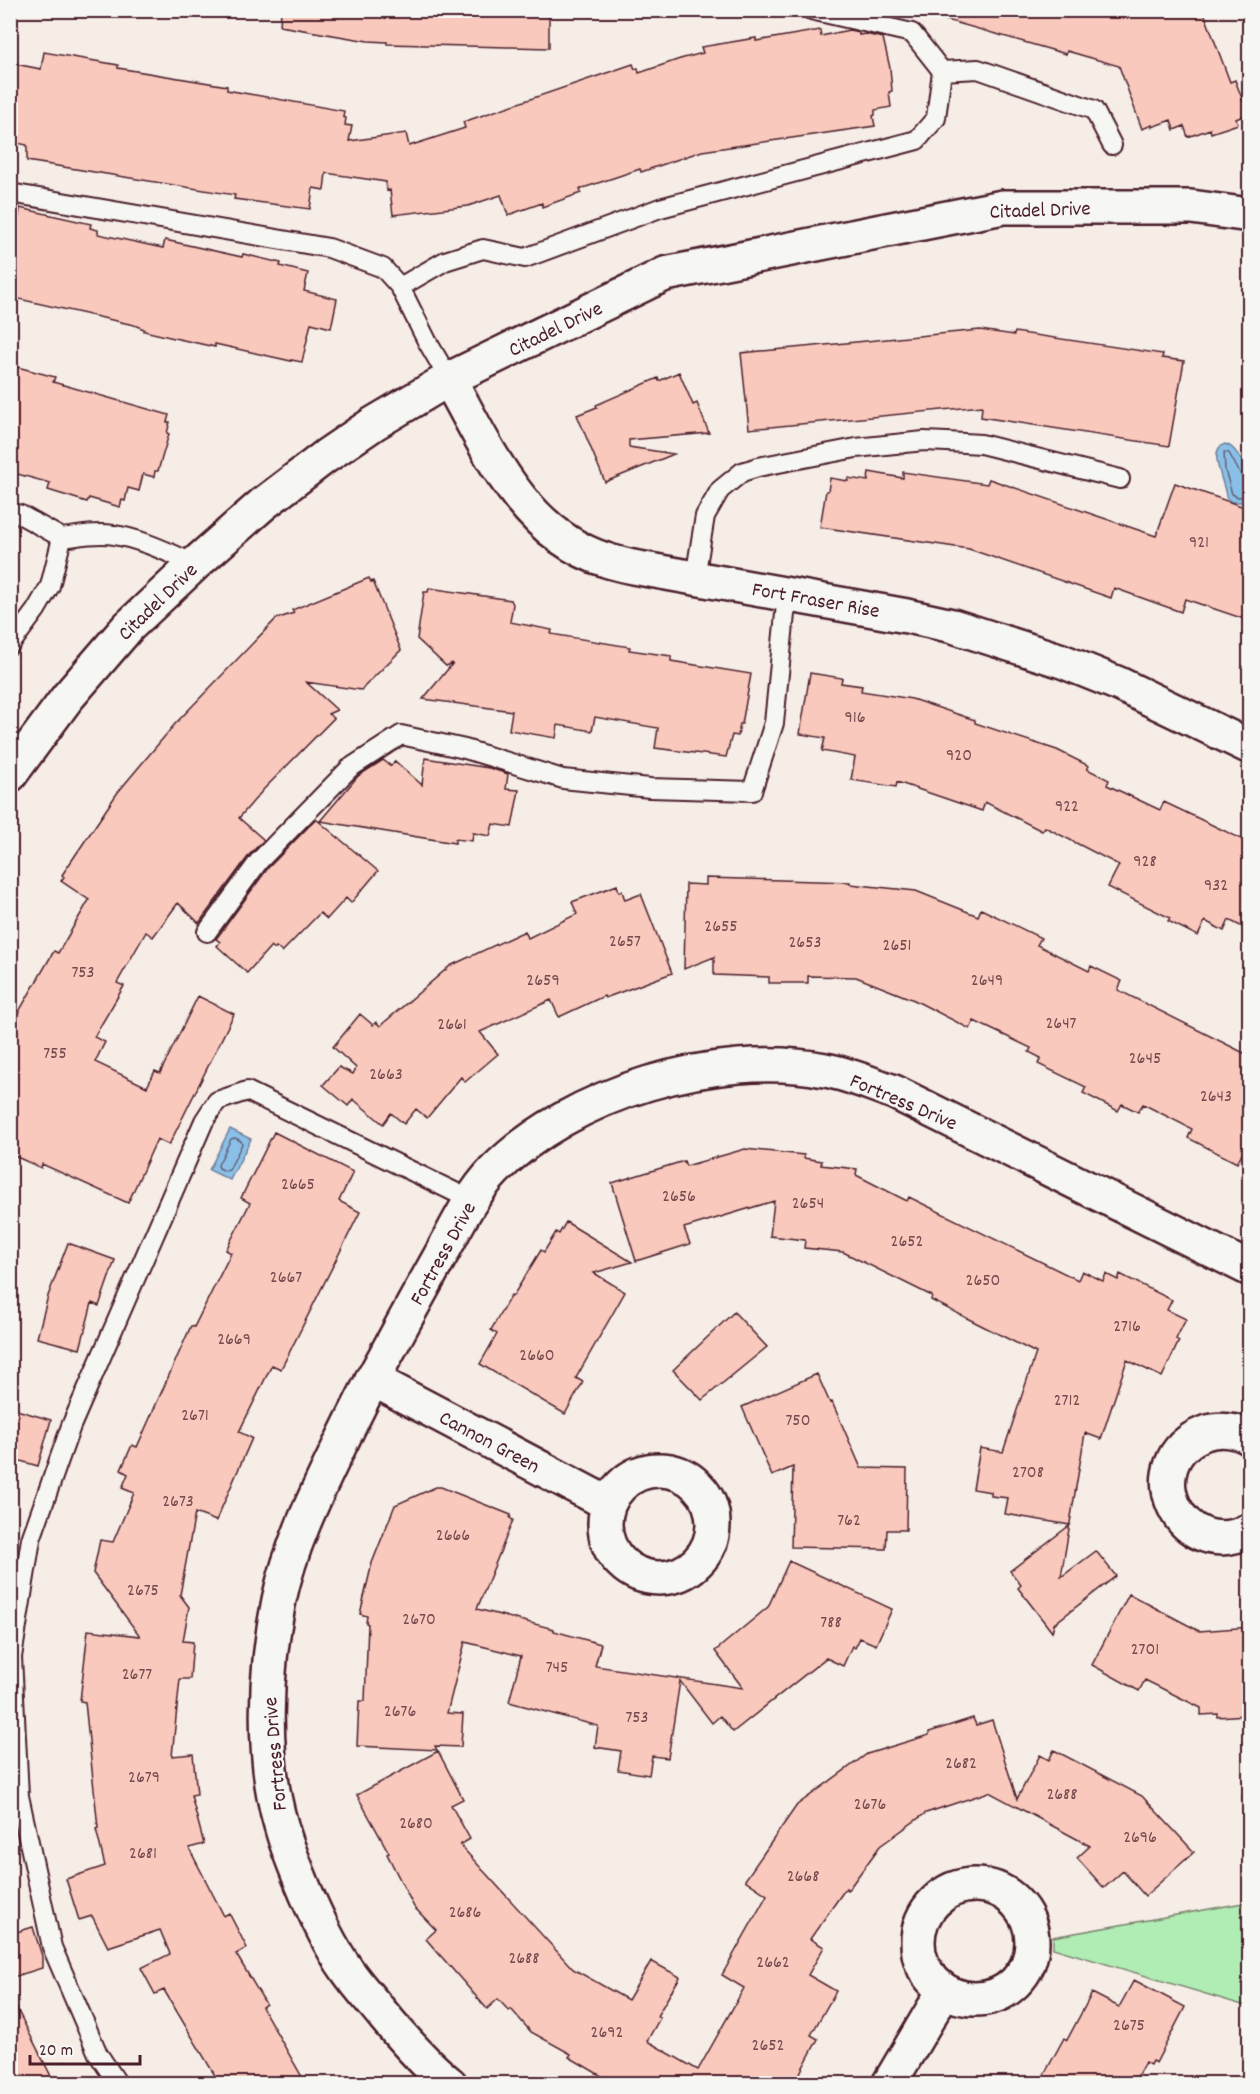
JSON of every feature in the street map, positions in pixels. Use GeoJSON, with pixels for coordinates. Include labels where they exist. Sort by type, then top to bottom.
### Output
{"type":"FeatureCollection","features":[{"type":"Feature","properties":{"kind":"street","name":"Citadel Drive"},"geometry":{"type":"LineString","coordinates":[[10,776],[67,698],[128,627],[263,504],[373,424],[449,379],[665,274],[1003,207],[1191,207],[1250,215]]}},
{"type":"Feature","properties":{"kind":"street","name":"Fort Fraser Rise"},"geometry":{"type":"LineString","coordinates":[[449,379],[510,485],[529,510],[578,548],[605,560],[953,626],[1062,661],[1119,684],[1250,747]]}},
{"type":"Feature","properties":{"kind":"street","name":"Fortress Drive"},"geometry":{"type":"LineString","coordinates":[[450,2084],[411,2048],[347,1970],[325,1933],[297,1872],[280,1823],[268,1737],[268,1690],[279,1599],[308,1514],[372,1379],[471,1200],[495,1171],[556,1124],[653,1081],[694,1072],[747,1065],[791,1065],[858,1078],[894,1092],[1250,1269]]}},
{"type":"Feature","properties":{"kind":"street","name":"Cannon Green"},"geometry":{"type":"LineString","coordinates":[[372,1379],[607,1503]]}},
{"type":"Feature","properties":{"kind":"street"},"geometry":{"type":"LineString","coordinates":[[1249,1435],[1230,1430],[1212,1430],[1196,1437],[1182,1447],[1172,1462],[1168,1479],[1169,1497],[1176,1513],[1188,1526],[1203,1535],[1221,1538],[1239,1536],[1250,1530]]}},
{"type":"Feature","properties":{"kind":"street"},"geometry":{"type":"LineString","coordinates":[[889,2084],[945,1991]]}},
{"type":"Feature","properties":{"kind":"lane"},"geometry":{"type":"LineString","coordinates":[[400,287],[445,261],[483,249],[525,258],[660,208],[917,140],[936,118],[942,71],[912,33],[811,10]]}},
{"type":"Feature","properties":{"kind":"lane"},"geometry":{"type":"LineString","coordinates":[[942,71],[978,69],[1094,110],[1112,145]]}},
{"type":"Feature","properties":{"kind":"lane"},"geometry":{"type":"LineString","coordinates":[[10,193],[329,248],[383,268],[400,287],[449,379]]}},
{"type":"Feature","properties":{"kind":"lane"},"geometry":{"type":"LineString","coordinates":[[695,578],[705,516],[720,490],[742,472],[758,467],[856,448],[924,441],[981,444],[1120,479]]}},
{"type":"Feature","properties":{"kind":"lane"},"geometry":{"type":"LineString","coordinates":[[10,512],[21,515],[62,538],[89,534],[113,534],[141,542],[195,564]]}},
{"type":"Feature","properties":{"kind":"lane"},"geometry":{"type":"LineString","coordinates":[[10,645],[36,610],[50,586],[62,538]]}},
{"type":"Feature","properties":{"kind":"lane"},"geometry":{"type":"LineString","coordinates":[[207,932],[259,861],[350,768],[401,735],[465,749],[563,779],[650,788],[752,791],[774,723],[787,594]]}},
{"type":"Feature","properties":{"kind":"lane"},"geometry":{"type":"LineString","coordinates":[[118,2084],[98,2054],[52,1947],[19,1796],[12,1657],[31,1539],[70,1426],[204,1121],[217,1101],[247,1091],[471,1200]]}},
{"type":"Feature","properties":{"kind":"green space"},"geometry":{"type":"Polygon","coordinates":[[[1249,1790],[1249,1866],[1242,1796],[1249,1790]]]}},
{"type":"Feature","properties":{"kind":"green space"},"geometry":{"type":"Polygon","coordinates":[[[1249,1902],[1249,2007],[1053,1948],[1053,1937],[1249,1902]]]}},
{"type":"Feature","properties":{"kind":"water"},"geometry":{"type":"Polygon","coordinates":[[[1225,444],[1236,452],[1245,469],[1249,487],[1247,502],[1231,502],[1226,497],[1217,460],[1220,447],[1225,444]]]}},
{"type":"Feature","properties":{"kind":"water"},"geometry":{"type":"Polygon","coordinates":[[[230,1129],[251,1139],[230,1180],[209,1170],[230,1129]]]}},
{"type":"Feature","properties":{"kind":"building"},"geometry":{"type":"Polygon","coordinates":[[[281,10],[549,10],[549,48],[387,44],[387,42],[368,41],[280,26],[281,10]]]}},
{"type":"Feature","properties":{"kind":"building"},"geometry":{"type":"Polygon","coordinates":[[[944,10],[1203,10],[1230,82],[1235,80],[1248,114],[1236,119],[1238,124],[1211,133],[1210,129],[1188,137],[1184,126],[1174,130],[1171,120],[1142,129],[1119,66],[1067,51],[1066,54],[943,19],[944,10]]]}},
{"type":"Feature","properties":{"kind":"building"},"geometry":{"type":"Polygon","coordinates":[[[820,30],[821,36],[849,30],[859,32],[859,35],[883,38],[890,68],[891,107],[875,110],[873,116],[875,126],[702,151],[641,172],[640,169],[580,189],[581,193],[542,207],[542,203],[508,215],[501,195],[468,206],[393,215],[390,190],[387,191],[386,182],[326,173],[324,190],[313,188],[310,209],[234,199],[235,195],[27,161],[27,145],[12,142],[14,131],[10,130],[10,63],[41,69],[44,52],[118,65],[118,68],[227,86],[227,90],[344,111],[345,125],[352,126],[349,141],[406,133],[409,146],[465,128],[463,122],[633,64],[635,69],[638,68],[639,73],[703,53],[701,47],[756,38],[756,41],[820,30]]]}},
{"type":"Feature","properties":{"kind":"building"},"geometry":{"type":"Polygon","coordinates":[[[20,208],[91,224],[90,228],[98,230],[98,234],[163,248],[165,240],[242,257],[243,254],[281,263],[280,266],[308,273],[304,291],[337,299],[331,328],[311,323],[302,362],[291,361],[215,344],[215,347],[174,338],[144,331],[134,325],[10,297],[10,214],[19,216],[20,208]]]}},
{"type":"Feature","properties":{"kind":"building"},"geometry":{"type":"Polygon","coordinates":[[[980,330],[1014,335],[1015,332],[1163,354],[1162,358],[1184,361],[1169,446],[981,417],[982,406],[749,429],[741,353],[980,330]]]}},
{"type":"Feature","properties":{"kind":"building"},"geometry":{"type":"Polygon","coordinates":[[[10,365],[55,377],[53,382],[169,415],[167,433],[169,434],[158,471],[155,471],[154,477],[143,474],[139,491],[128,488],[125,501],[122,500],[120,507],[89,498],[87,502],[48,490],[50,483],[10,472],[10,365]]]}},
{"type":"Feature","properties":{"kind":"building"},"geometry":{"type":"Polygon","coordinates":[[[679,372],[693,405],[697,403],[709,433],[629,440],[629,447],[674,454],[605,482],[577,415],[658,378],[659,381],[679,372]]]}},
{"type":"Feature","properties":{"kind":"building"},"geometry":{"type":"Polygon","coordinates":[[[869,472],[903,478],[903,472],[987,484],[989,479],[1156,536],[1175,483],[1250,509],[1250,517],[1244,529],[1250,531],[1250,621],[1185,599],[1181,612],[1114,588],[1111,598],[969,549],[820,527],[830,478],[868,481],[869,472]]]}},
{"type":"Feature","properties":{"kind":"building"},"geometry":{"type":"Polygon","coordinates":[[[369,578],[371,582],[373,581],[401,650],[361,690],[306,682],[337,710],[328,714],[334,718],[264,789],[239,818],[264,840],[250,854],[199,923],[178,903],[153,937],[146,932],[117,983],[124,986],[94,1037],[105,1042],[95,1062],[147,1087],[155,1071],[160,1073],[198,996],[234,1014],[169,1145],[157,1139],[128,1203],[42,1164],[41,1168],[10,1154],[10,1027],[54,951],[58,953],[89,900],[61,881],[64,877],[62,875],[118,792],[175,724],[276,619],[369,578]]]}},
{"type":"Feature","properties":{"kind":"building"},"geometry":{"type":"Polygon","coordinates":[[[429,588],[511,600],[513,604],[510,622],[552,630],[551,634],[671,656],[671,661],[751,674],[738,736],[732,735],[726,757],[655,748],[658,728],[595,717],[592,731],[558,725],[556,738],[509,730],[512,711],[423,699],[453,663],[446,666],[417,639],[424,592],[428,592],[429,588]]]}},
{"type":"Feature","properties":{"kind":"building"},"geometry":{"type":"Polygon","coordinates":[[[810,673],[842,678],[841,683],[862,686],[861,691],[912,699],[1057,750],[1089,766],[1087,769],[1109,780],[1107,785],[1160,810],[1164,802],[1250,843],[1250,931],[1229,920],[1224,931],[1205,921],[1198,936],[1168,921],[1170,918],[1108,887],[1119,865],[1045,827],[1042,831],[985,802],[982,811],[897,782],[896,787],[851,780],[855,757],[822,751],[825,738],[800,734],[810,673]]]}},
{"type":"Feature","properties":{"kind":"building"},"geometry":{"type":"Polygon","coordinates":[[[425,758],[489,768],[508,774],[506,789],[519,790],[512,827],[493,824],[490,836],[473,833],[472,841],[455,839],[455,843],[320,821],[358,776],[383,760],[391,766],[395,761],[422,785],[425,758]]]}},
{"type":"Feature","properties":{"kind":"building"},"geometry":{"type":"Polygon","coordinates":[[[316,819],[378,871],[351,903],[346,898],[327,919],[320,913],[282,952],[271,946],[247,973],[217,946],[220,942],[216,939],[268,868],[316,819]]]}},
{"type":"Feature","properties":{"kind":"building"},"geometry":{"type":"Polygon","coordinates":[[[706,878],[850,882],[850,884],[916,891],[978,916],[981,909],[1041,938],[1037,945],[1089,971],[1091,966],[1122,981],[1118,990],[1250,1056],[1250,1137],[1237,1163],[1188,1138],[1192,1129],[1143,1104],[1138,1112],[1122,1104],[1118,1111],[1083,1093],[1086,1087],[1038,1064],[1041,1058],[1029,1052],[1031,1048],[974,1021],[970,1029],[914,1000],[856,977],[808,976],[808,983],[769,983],[769,977],[714,975],[714,957],[684,969],[686,884],[706,885],[706,878]]]}},
{"type":"Feature","properties":{"kind":"building"},"geometry":{"type":"Polygon","coordinates":[[[617,885],[625,900],[641,894],[672,973],[605,998],[604,996],[559,1017],[551,1000],[480,1032],[498,1054],[465,1082],[461,1077],[427,1118],[416,1109],[404,1124],[391,1113],[383,1124],[353,1099],[348,1106],[323,1085],[339,1067],[353,1074],[356,1068],[333,1047],[360,1014],[373,1025],[376,1022],[380,1026],[450,966],[525,931],[528,938],[577,914],[572,902],[617,885]]]}},
{"type":"Feature","properties":{"kind":"building"},"geometry":{"type":"Polygon","coordinates":[[[274,1132],[353,1172],[339,1201],[360,1212],[281,1369],[272,1365],[239,1432],[252,1438],[216,1521],[195,1513],[180,1595],[189,1607],[183,1641],[193,1642],[190,1679],[180,1679],[172,1756],[193,1754],[197,1794],[191,1795],[204,1844],[189,1848],[224,1916],[229,1913],[247,1948],[236,1954],[266,2004],[262,2007],[306,2084],[220,2084],[164,1990],[155,1994],[141,1968],[170,1954],[160,1930],[108,1947],[92,1916],[79,1920],[66,1879],[105,1866],[96,1829],[98,1828],[85,1702],[80,1701],[88,1630],[140,1636],[93,1573],[100,1540],[113,1542],[134,1493],[122,1488],[128,1474],[121,1470],[132,1445],[137,1447],[191,1326],[194,1327],[231,1253],[226,1250],[250,1203],[241,1198],[274,1132]]]}},
{"type":"Feature","properties":{"kind":"building"},"geometry":{"type":"Polygon","coordinates":[[[745,1149],[804,1155],[804,1158],[822,1161],[821,1165],[857,1169],[856,1175],[907,1201],[909,1197],[1078,1280],[1082,1271],[1103,1281],[1106,1274],[1118,1280],[1120,1274],[1172,1300],[1167,1310],[1186,1319],[1176,1339],[1179,1341],[1162,1377],[1127,1360],[1101,1439],[1085,1433],[1070,1525],[1005,1514],[1008,1498],[991,1496],[991,1492],[973,1489],[980,1448],[1003,1452],[1036,1353],[931,1300],[932,1296],[843,1252],[804,1248],[805,1240],[770,1236],[774,1201],[684,1228],[690,1244],[636,1261],[612,1183],[684,1161],[686,1166],[745,1149]]]}},
{"type":"Feature","properties":{"kind":"building"},"geometry":{"type":"Polygon","coordinates":[[[566,1222],[632,1262],[594,1273],[625,1292],[576,1378],[583,1382],[565,1414],[480,1364],[497,1334],[491,1330],[511,1295],[513,1296],[541,1250],[544,1252],[556,1232],[559,1234],[566,1222]]]}},
{"type":"Feature","properties":{"kind":"building"},"geometry":{"type":"Polygon","coordinates":[[[68,1243],[115,1260],[99,1306],[92,1303],[80,1349],[37,1338],[48,1296],[68,1243]]]}},
{"type":"Feature","properties":{"kind":"building"},"geometry":{"type":"Polygon","coordinates":[[[734,1312],[767,1347],[702,1400],[673,1370],[734,1312]]]}},
{"type":"Feature","properties":{"kind":"building"},"geometry":{"type":"Polygon","coordinates":[[[817,1374],[861,1468],[907,1469],[906,1530],[887,1530],[886,1549],[791,1547],[793,1467],[772,1476],[742,1407],[817,1374]]]}},
{"type":"Feature","properties":{"kind":"building"},"geometry":{"type":"Polygon","coordinates":[[[10,1408],[51,1420],[38,1466],[10,1458],[10,1408]]]}},
{"type":"Feature","properties":{"kind":"building"},"geometry":{"type":"Polygon","coordinates":[[[436,1487],[511,1515],[510,1518],[513,1520],[477,1609],[601,1644],[595,1666],[743,1688],[715,1651],[768,1607],[789,1561],[892,1609],[876,1645],[860,1638],[855,1648],[852,1646],[843,1666],[826,1658],[733,1732],[720,1716],[712,1723],[680,1681],[668,1758],[652,1756],[649,1775],[618,1770],[621,1751],[595,1747],[598,1726],[509,1702],[521,1656],[465,1642],[447,1713],[463,1714],[461,1747],[435,1746],[437,1750],[357,1746],[359,1701],[365,1701],[368,1624],[366,1623],[367,1616],[360,1614],[372,1563],[395,1505],[436,1487]]]}},
{"type":"Feature","properties":{"kind":"building"},"geometry":{"type":"Polygon","coordinates":[[[1070,1525],[1061,1577],[1096,1551],[1116,1576],[1054,1624],[1052,1632],[1018,1588],[1021,1585],[1010,1571],[1070,1525]]]}},
{"type":"Feature","properties":{"kind":"building"},"geometry":{"type":"Polygon","coordinates":[[[1129,1594],[1199,1631],[1250,1627],[1250,1712],[1246,1712],[1246,1715],[1218,1717],[1218,1714],[1201,1715],[1201,1708],[1145,1680],[1139,1691],[1092,1665],[1129,1594]]]}},
{"type":"Feature","properties":{"kind":"building"},"geometry":{"type":"Polygon","coordinates":[[[973,1718],[976,1725],[992,1720],[1017,1799],[1040,1755],[1049,1760],[1054,1750],[1142,1796],[1194,1852],[1145,1896],[1123,1871],[1104,1888],[1077,1858],[1090,1846],[989,1792],[926,1813],[880,1846],[848,1890],[846,1888],[810,1939],[824,1947],[808,1975],[836,1991],[811,2035],[818,2039],[794,2084],[615,2084],[569,2057],[571,2054],[531,2032],[511,2009],[509,2011],[498,1999],[487,2009],[426,1939],[436,1930],[414,1907],[387,1854],[389,1853],[357,1795],[438,1751],[463,1799],[451,1805],[470,1839],[460,1845],[573,1969],[628,2000],[651,1961],[680,1977],[657,2016],[660,2018],[647,2041],[698,2070],[744,1988],[722,1975],[767,1895],[745,1880],[797,1805],[867,1754],[929,1735],[929,1732],[973,1718]]]}},
{"type":"Feature","properties":{"kind":"building"},"geometry":{"type":"Polygon","coordinates":[[[33,1927],[42,1956],[42,1968],[10,1978],[10,1934],[33,1927]]]}},
{"type":"Feature","properties":{"kind":"building"},"geometry":{"type":"Polygon","coordinates":[[[1134,1980],[1185,2007],[1156,2063],[1152,2061],[1150,2065],[1145,2062],[1133,2084],[1039,2084],[1064,2038],[1067,2040],[1092,1993],[1119,2007],[1134,1980]]]}},
{"type":"Feature","properties":{"kind":"building"},"geometry":{"type":"Polygon","coordinates":[[[10,1995],[55,2084],[10,2084],[10,1995]]]}}]}
